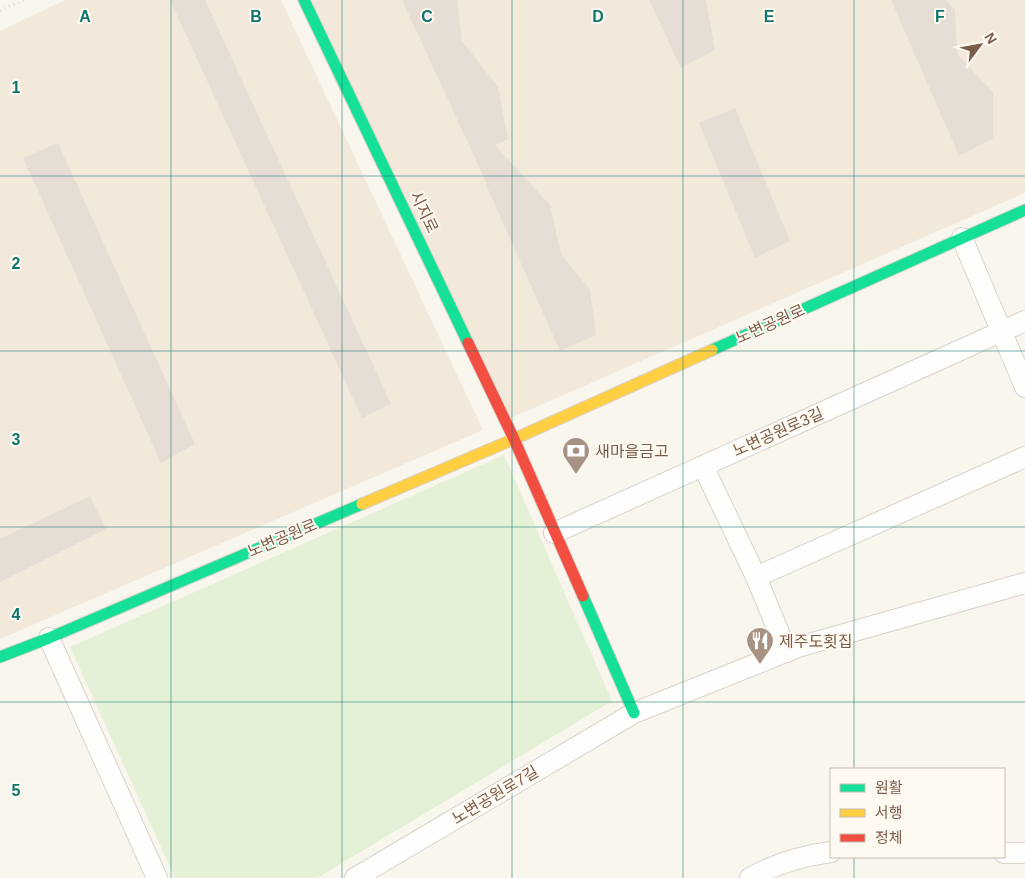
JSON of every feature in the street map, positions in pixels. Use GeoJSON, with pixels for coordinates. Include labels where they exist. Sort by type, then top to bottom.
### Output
{"type":"FeatureCollection","features":[{"type":"Feature","properties":{"kind":"street","name":"시지로"},"geometry":{"type":"LineString","coordinates":[[304,0],[514,439]]}},
{"type":"Feature","properties":{"kind":"street","name":"노변공원로"},"geometry":{"type":"LineString","coordinates":[[0,657],[49,638],[514,439],[1025,210]]}},
{"type":"Feature","properties":{"kind":"street"},"geometry":{"type":"LineString","coordinates":[[962,238],[1025,387]]}},
{"type":"Feature","properties":{"kind":"street","name":"노변공원로3길"},"geometry":{"type":"LineString","coordinates":[[554,533],[1025,321]]}},
{"type":"Feature","properties":{"kind":"street"},"geometry":{"type":"LineString","coordinates":[[514,439],[634,713],[787,652],[1025,582]]}},
{"type":"Feature","properties":{"kind":"street"},"geometry":{"type":"LineString","coordinates":[[756,577],[1025,457]]}},
{"type":"Feature","properties":{"kind":"street"},"geometry":{"type":"LineString","coordinates":[[702,466],[756,577],[787,652]]}},
{"type":"Feature","properties":{"kind":"street"},"geometry":{"type":"LineString","coordinates":[[49,638],[157,878]]}},
{"type":"Feature","properties":{"kind":"street","name":"노변공원로7길"},"geometry":{"type":"LineString","coordinates":[[355,878],[634,713]]}},
{"type":"Feature","properties":{"kind":"street"},"geometry":{"type":"LineString","coordinates":[[750,878],[769,867],[805,856],[830,852]]}},
{"type":"Feature","properties":{"kind":"street"},"geometry":{"type":"LineString","coordinates":[[1005,853],[1025,853]]}},
{"type":"Feature","properties":{"kind":"path"},"geometry":{"type":"LineString","coordinates":[[0,12],[24,0]]}},
{"type":"Feature","properties":{"kind":"shaded area"},"geometry":{"type":"Polygon","coordinates":[[[65,0],[281,0],[483,430],[0,639],[0,31],[65,0]]]}},
{"type":"Feature","properties":{"kind":"shaded area"},"geometry":{"type":"Polygon","coordinates":[[[304,0],[1025,0],[1025,193],[506,420],[304,0]]]}},
{"type":"Feature","properties":{"kind":"green space"},"geometry":{"type":"Polygon","coordinates":[[[504,455],[612,701],[317,878],[175,878],[70,647],[504,455]]]}},
{"type":"Feature","properties":{"kind":"building"},"geometry":{"type":"Polygon","coordinates":[[[170,0],[205,0],[391,404],[362,418],[170,0]]]}},
{"type":"Feature","properties":{"kind":"building"},"geometry":{"type":"Polygon","coordinates":[[[402,0],[457,0],[462,41],[498,87],[508,139],[495,145],[550,205],[561,254],[590,290],[596,335],[560,351],[487,184],[402,0]]]}},
{"type":"Feature","properties":{"kind":"building"},"geometry":{"type":"Polygon","coordinates":[[[649,0],[706,0],[715,50],[681,68],[649,0]]]}},
{"type":"Feature","properties":{"kind":"building"},"geometry":{"type":"Polygon","coordinates":[[[891,0],[946,0],[955,10],[957,54],[993,92],[993,138],[959,156],[891,0]]]}},
{"type":"Feature","properties":{"kind":"building"},"geometry":{"type":"Polygon","coordinates":[[[735,108],[790,241],[755,258],[699,123],[735,108]]]}},
{"type":"Feature","properties":{"kind":"building"},"geometry":{"type":"Polygon","coordinates":[[[58,143],[195,444],[161,463],[23,158],[58,143]]]}},
{"type":"Feature","properties":{"kind":"building"},"geometry":{"type":"Polygon","coordinates":[[[90,496],[106,529],[0,582],[0,539],[90,496]]]}},
{"type":"Feature","properties":{"kind":"traffic: fast"},"geometry":{"type":"LineString","coordinates":[[304,0],[468,343]]}},
{"type":"Feature","properties":{"kind":"traffic: fast"},"geometry":{"type":"LineString","coordinates":[[712,350],[1025,210]]}},
{"type":"Feature","properties":{"kind":"traffic: fast"},"geometry":{"type":"LineString","coordinates":[[0,657],[49,638],[362,504]]}},
{"type":"Feature","properties":{"kind":"traffic: fast"},"geometry":{"type":"LineString","coordinates":[[583,596],[634,713]]}},
{"type":"Feature","properties":{"kind":"traffic: slow"},"geometry":{"type":"LineString","coordinates":[[362,504],[514,439],[712,350]]}},
{"type":"Feature","properties":{"kind":"traffic: jam"},"geometry":{"type":"LineString","coordinates":[[468,343],[514,439],[583,596]]}},
{"type":"Feature","properties":{"kind":"place","name":"새마을금고"},"geometry":{"type":"Point","coordinates":[576,475]}},
{"type":"Feature","properties":{"kind":"place","name":"제주도횟집"},"geometry":{"type":"Point","coordinates":[760,665]}}]}
